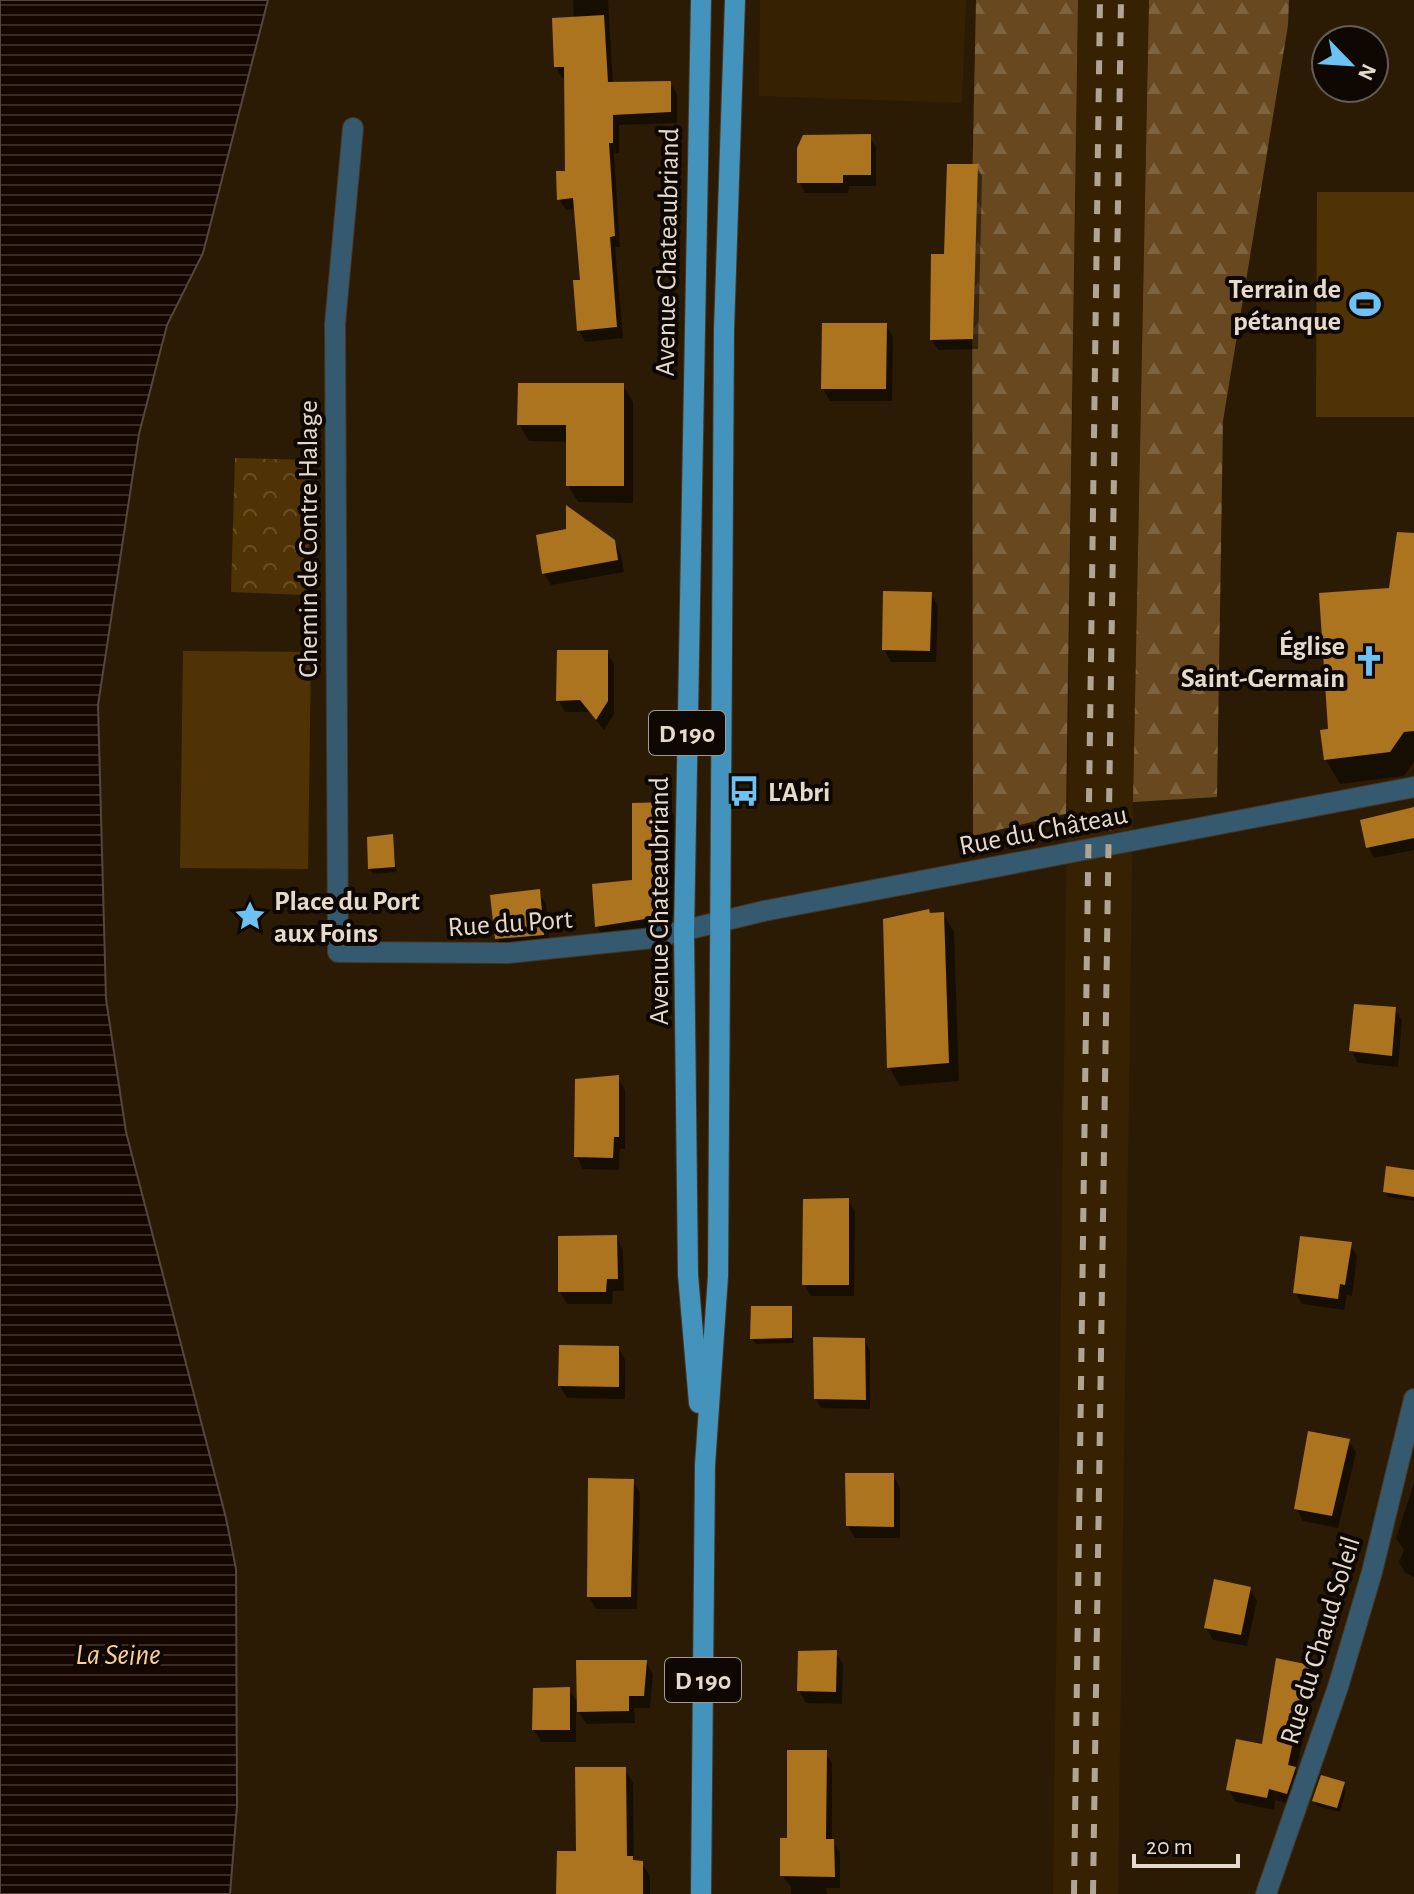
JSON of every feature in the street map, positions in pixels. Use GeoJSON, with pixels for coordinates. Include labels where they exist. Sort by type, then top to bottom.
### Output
{"type":"FeatureCollection","features":[{"type":"Feature","properties":{"kind":"main road","name":"Avenue Chateaubriand"},"geometry":{"type":"LineString","coordinates":[[701,0],[684,932],[688,1275],[705,1465]]}},
{"type":"Feature","properties":{"kind":"main road","name":"Avenue Chateaubriand"},"geometry":{"type":"LineString","coordinates":[[701,1894],[705,1465],[718,1276],[724,330],[735,0]]}},
{"type":"Feature","properties":{"kind":"street","name":"Chemin de Contre Halage"},"geometry":{"type":"LineString","coordinates":[[338,952],[335,324],[353,128]]}},
{"type":"Feature","properties":{"kind":"street","name":"Rue du Château"},"geometry":{"type":"LineString","coordinates":[[684,932],[764,911],[1414,787]]}},
{"type":"Feature","properties":{"kind":"street","name":"Rue du Port"},"geometry":{"type":"LineString","coordinates":[[338,952],[508,953],[684,932]]}},
{"type":"Feature","properties":{"kind":"street","name":"Rue du Chaud Soleil"},"geometry":{"type":"LineString","coordinates":[[1266,1894],[1338,1687],[1372,1572],[1414,1399]]}},
{"type":"Feature","properties":{"kind":"shaded area"},"geometry":{"type":"Polygon","coordinates":[[[760,0],[966,0],[962,103],[759,96],[760,0]]]}},
{"type":"Feature","properties":{"kind":"shaded area"},"geometry":{"type":"Polygon","coordinates":[[[1078,0],[1149,0],[1133,802],[1118,1894],[1053,1894],[1078,0]]]}},
{"type":"Feature","properties":{"kind":"green space"},"geometry":{"type":"Polygon","coordinates":[[[976,0],[1078,0],[1066,814],[973,836],[972,192],[976,0]]]}},
{"type":"Feature","properties":{"kind":"green space"},"geometry":{"type":"Polygon","coordinates":[[[1149,0],[1289,0],[1288,25],[1223,421],[1217,797],[1133,802],[1149,0]]]}},
{"type":"Feature","properties":{"kind":"green space","name":"Terrain de pétanque"},"geometry":{"type":"Polygon","coordinates":[[[1317,192],[1414,192],[1414,417],[1316,417],[1317,192]]]}},
{"type":"Feature","properties":{"kind":"green space"},"geometry":{"type":"Polygon","coordinates":[[[235,458],[312,460],[307,595],[231,592],[235,458]]]}},
{"type":"Feature","properties":{"kind":"green space"},"geometry":{"type":"Polygon","coordinates":[[[183,651],[311,652],[308,869],[180,868],[183,651]]]}},
{"type":"Feature","properties":{"kind":"water","name":"La Seine"},"geometry":{"type":"Polygon","coordinates":[[[0,0],[268,0],[203,253],[167,325],[139,434],[98,705],[106,999],[126,1132],[226,1518],[236,1569],[237,1806],[230,1894],[0,1894],[0,0]]]}},
{"type":"Feature","properties":{"kind":"building"},"geometry":{"type":"Polygon","coordinates":[[[604,15],[608,82],[671,81],[671,112],[613,115],[613,143],[609,143],[615,236],[610,237],[617,327],[577,331],[573,280],[580,280],[573,198],[557,200],[556,171],[565,171],[564,67],[554,67],[552,18],[604,15]]]}},
{"type":"Feature","properties":{"kind":"building"},"geometry":{"type":"Polygon","coordinates":[[[871,134],[871,175],[843,175],[843,183],[797,183],[797,148],[803,135],[871,134]]]}},
{"type":"Feature","properties":{"kind":"building"},"geometry":{"type":"Polygon","coordinates":[[[947,164],[978,164],[973,339],[930,340],[931,254],[944,254],[947,164]]]}},
{"type":"Feature","properties":{"kind":"building"},"geometry":{"type":"Polygon","coordinates":[[[822,323],[887,323],[886,389],[821,389],[822,323]]]}},
{"type":"Feature","properties":{"kind":"building"},"geometry":{"type":"Polygon","coordinates":[[[518,383],[624,383],[624,486],[566,486],[566,425],[517,425],[518,383]]]}},
{"type":"Feature","properties":{"kind":"building"},"geometry":{"type":"Polygon","coordinates":[[[566,505],[615,540],[618,560],[542,574],[536,535],[566,529],[566,505]]]}},
{"type":"Feature","properties":{"kind":"building","name":"Église Saint-Germain"},"geometry":{"type":"Polygon","coordinates":[[[1397,532],[1414,533],[1414,731],[1404,732],[1390,752],[1324,760],[1320,730],[1328,729],[1319,593],[1389,588],[1397,532]]]}},
{"type":"Feature","properties":{"kind":"building"},"geometry":{"type":"Polygon","coordinates":[[[883,591],[932,592],[930,651],[882,650],[883,591]]]}},
{"type":"Feature","properties":{"kind":"building"},"geometry":{"type":"Polygon","coordinates":[[[557,650],[608,650],[608,701],[596,720],[580,700],[556,701],[557,650]]]}},
{"type":"Feature","properties":{"kind":"building"},"geometry":{"type":"Polygon","coordinates":[[[669,802],[668,902],[658,917],[595,927],[592,884],[632,880],[632,803],[669,802]]]}},
{"type":"Feature","properties":{"kind":"building"},"geometry":{"type":"Polygon","coordinates":[[[1414,807],[1414,838],[1366,848],[1360,820],[1414,807]]]}},
{"type":"Feature","properties":{"kind":"building"},"geometry":{"type":"Polygon","coordinates":[[[393,834],[395,867],[368,869],[367,837],[393,834]]]}},
{"type":"Feature","properties":{"kind":"building"},"geometry":{"type":"Polygon","coordinates":[[[540,889],[544,935],[495,939],[490,895],[540,889]]]}},
{"type":"Feature","properties":{"kind":"building"},"geometry":{"type":"Polygon","coordinates":[[[929,909],[930,913],[944,912],[949,1063],[887,1068],[883,919],[929,909]]]}},
{"type":"Feature","properties":{"kind":"building"},"geometry":{"type":"Polygon","coordinates":[[[1354,1004],[1396,1007],[1392,1056],[1349,1051],[1354,1004]]]}},
{"type":"Feature","properties":{"kind":"building"},"geometry":{"type":"Polygon","coordinates":[[[619,1075],[619,1137],[614,1137],[613,1158],[574,1157],[575,1079],[619,1075]]]}},
{"type":"Feature","properties":{"kind":"building"},"geometry":{"type":"Polygon","coordinates":[[[1386,1166],[1414,1170],[1414,1197],[1383,1192],[1386,1166]]]}},
{"type":"Feature","properties":{"kind":"building"},"geometry":{"type":"Polygon","coordinates":[[[849,1198],[849,1285],[802,1285],[803,1199],[849,1198]]]}},
{"type":"Feature","properties":{"kind":"building"},"geometry":{"type":"Polygon","coordinates":[[[617,1235],[618,1279],[607,1279],[606,1292],[558,1292],[558,1236],[617,1235]]]}},
{"type":"Feature","properties":{"kind":"building"},"geometry":{"type":"Polygon","coordinates":[[[1300,1236],[1352,1242],[1345,1285],[1340,1284],[1338,1299],[1293,1293],[1300,1236]]]}},
{"type":"Feature","properties":{"kind":"building"},"geometry":{"type":"Polygon","coordinates":[[[751,1306],[792,1306],[792,1338],[750,1339],[751,1306]]]}},
{"type":"Feature","properties":{"kind":"building"},"geometry":{"type":"Polygon","coordinates":[[[813,1337],[865,1338],[866,1400],[814,1399],[813,1337]]]}},
{"type":"Feature","properties":{"kind":"building"},"geometry":{"type":"Polygon","coordinates":[[[559,1345],[619,1346],[619,1387],[558,1386],[559,1345]]]}},
{"type":"Feature","properties":{"kind":"building"},"geometry":{"type":"Polygon","coordinates":[[[1308,1431],[1350,1439],[1332,1516],[1294,1509],[1308,1431]]]}},
{"type":"Feature","properties":{"kind":"building"},"geometry":{"type":"Polygon","coordinates":[[[845,1473],[894,1473],[894,1527],[846,1526],[845,1473]]]}},
{"type":"Feature","properties":{"kind":"building"},"geometry":{"type":"Polygon","coordinates":[[[588,1478],[634,1479],[631,1597],[587,1597],[588,1478]]]}},
{"type":"Feature","properties":{"kind":"building"},"geometry":{"type":"Polygon","coordinates":[[[1214,1579],[1251,1587],[1241,1635],[1204,1628],[1214,1579]]]}},
{"type":"Feature","properties":{"kind":"building"},"geometry":{"type":"Polygon","coordinates":[[[837,1650],[836,1692],[797,1691],[798,1651],[837,1650]]]}},
{"type":"Feature","properties":{"kind":"building"},"geometry":{"type":"Polygon","coordinates":[[[1276,1658],[1310,1665],[1288,1765],[1296,1767],[1287,1794],[1269,1789],[1267,1798],[1226,1790],[1236,1739],[1262,1744],[1276,1658]]]}},
{"type":"Feature","properties":{"kind":"building"},"geometry":{"type":"Polygon","coordinates":[[[576,1660],[647,1660],[644,1696],[629,1696],[629,1711],[577,1712],[576,1660]]]}},
{"type":"Feature","properties":{"kind":"building"},"geometry":{"type":"Polygon","coordinates":[[[570,1687],[570,1730],[532,1730],[533,1688],[570,1687]]]}},
{"type":"Feature","properties":{"kind":"building"},"geometry":{"type":"Polygon","coordinates":[[[787,1750],[827,1750],[826,1839],[834,1839],[835,1877],[780,1876],[780,1838],[787,1838],[787,1750]]]}},
{"type":"Feature","properties":{"kind":"building"},"geometry":{"type":"Polygon","coordinates":[[[575,1767],[626,1767],[627,1856],[643,1861],[643,1894],[556,1894],[557,1851],[576,1851],[575,1767]]]}},
{"type":"Feature","properties":{"kind":"building"},"geometry":{"type":"Polygon","coordinates":[[[1321,1775],[1345,1782],[1337,1808],[1312,1801],[1321,1775]]]}},
{"type":"Feature","properties":{"kind":"railway"},"geometry":{"type":"LineString","coordinates":[[1074,1894],[1100,0]]}},
{"type":"Feature","properties":{"kind":"railway"},"geometry":{"type":"LineString","coordinates":[[1093,1894],[1121,0]]}},
{"type":"Feature","properties":{"kind":"place","name":"Terrain de pétanque"},"geometry":{"type":"Point","coordinates":[1365,304]}},
{"type":"Feature","properties":{"kind":"place","name":"Église Saint-Germain"},"geometry":{"type":"Point","coordinates":[1369,661]}},
{"type":"Feature","properties":{"kind":"place","name":"L'Abri"},"geometry":{"type":"Point","coordinates":[744,791]}},
{"type":"Feature","properties":{"kind":"place","name":"Place du Port aux Foins"},"geometry":{"type":"Point","coordinates":[250,916]}}]}
